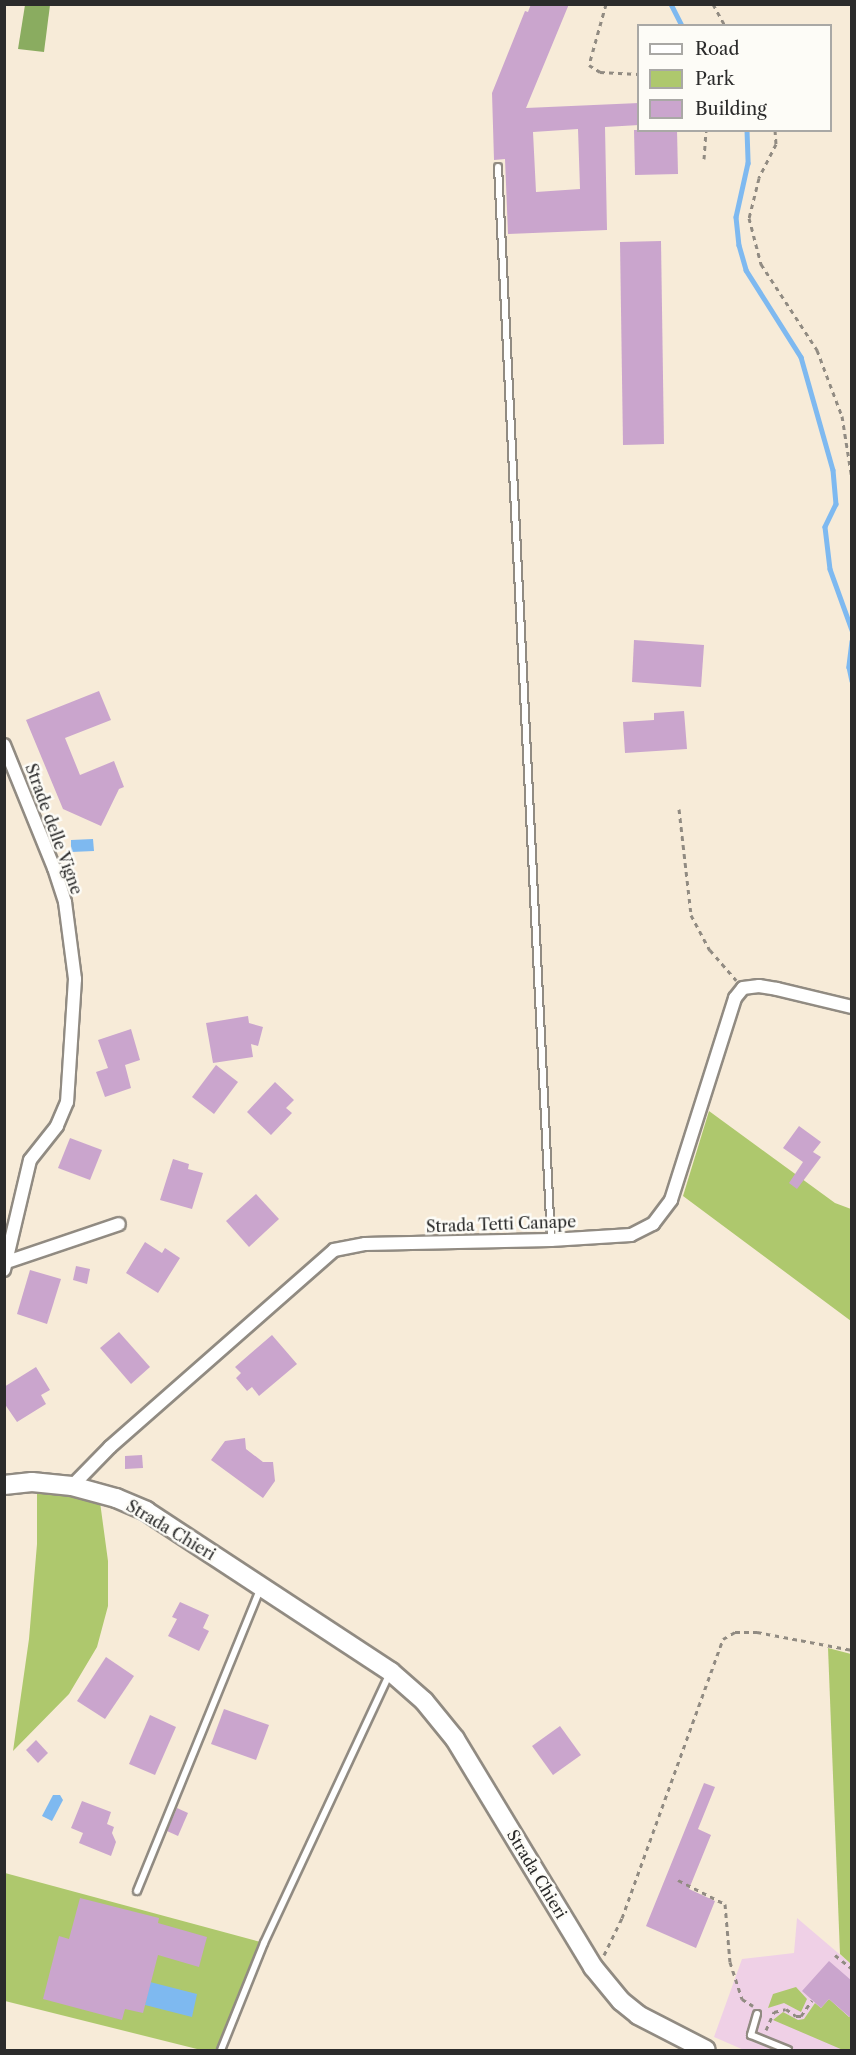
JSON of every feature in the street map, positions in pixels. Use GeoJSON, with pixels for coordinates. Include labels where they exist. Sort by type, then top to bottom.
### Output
{"type":"FeatureCollection","features":[{"type":"Feature","properties":{"kind":"main road","name":"Strada Chieri"},"geometry":{"type":"LineString","coordinates":[[4,1485],[32,1482],[72,1486],[116,1498],[146,1511],[391,1672],[424,1701],[455,1740],[593,1967],[621,2001],[638,2015],[706,2050]]}},
{"type":"Feature","properties":{"kind":"street","name":"Strade delle Vigne"},"geometry":{"type":"LineString","coordinates":[[4,745],[58,879],[65,902],[75,979],[67,1102],[57,1126],[30,1160],[6,1266]]}},
{"type":"Feature","properties":{"kind":"street"},"geometry":{"type":"LineString","coordinates":[[743,988],[759,986],[777,989],[852,1007]]}},
{"type":"Feature","properties":{"kind":"street","name":"Strada Tetti Canape"},"geometry":{"type":"LineString","coordinates":[[72,1486],[110,1446],[334,1250],[365,1244],[551,1240],[631,1235],[653,1224],[671,1200],[735,998],[743,988]]}},
{"type":"Feature","properties":{"kind":"street"},"geometry":{"type":"LineString","coordinates":[[6,1266],[119,1224]]}},
{"type":"Feature","properties":{"kind":"lane"},"geometry":{"type":"LineString","coordinates":[[498,167],[551,1240]]}},
{"type":"Feature","properties":{"kind":"lane"},"geometry":{"type":"LineString","coordinates":[[137,1891],[261,1585]]}},
{"type":"Feature","properties":{"kind":"lane"},"geometry":{"type":"LineString","coordinates":[[221,2050],[264,1943],[391,1672]]}},
{"type":"Feature","properties":{"kind":"lane"},"geometry":{"type":"LineString","coordinates":[[758,2011],[751,2035],[788,2050]]}},
{"type":"Feature","properties":{"kind":"path"},"geometry":{"type":"LineString","coordinates":[[606,4],[589,65],[600,72],[637,74]]}},
{"type":"Feature","properties":{"kind":"path"},"geometry":{"type":"LineString","coordinates":[[713,4],[724,24]]}},
{"type":"Feature","properties":{"kind":"path"},"geometry":{"type":"LineString","coordinates":[[704,159],[706,132]]}},
{"type":"Feature","properties":{"kind":"path"},"geometry":{"type":"LineString","coordinates":[[775,132],[776,144],[759,178],[748,218],[761,264],[817,350],[842,416],[852,479]]}},
{"type":"Feature","properties":{"kind":"path"},"geometry":{"type":"LineString","coordinates":[[679,809],[691,915],[710,950],[743,988]]}},
{"type":"Feature","properties":{"kind":"path"},"geometry":{"type":"LineString","coordinates":[[593,1967],[608,1949],[622,1918],[723,1639],[735,1632],[757,1632],[852,1650]]}},
{"type":"Feature","properties":{"kind":"path"},"geometry":{"type":"LineString","coordinates":[[678,1880],[725,1904],[730,1962],[742,1999],[758,2011]]}},
{"type":"Feature","properties":{"kind":"path"},"geometry":{"type":"LineString","coordinates":[[835,1955],[852,1970]]}},
{"type":"Feature","properties":{"kind":"path"},"geometry":{"type":"LineString","coordinates":[[763,2040],[774,2012],[786,2008],[796,2016],[801,2016],[812,2000]]}},
{"type":"Feature","properties":{"kind":"shaded area"},"geometry":{"type":"Polygon","coordinates":[[[797,1918],[851,1964],[851,2050],[744,2050],[714,2037],[742,1959],[794,1953],[797,1918]]]}},
{"type":"Feature","properties":{"kind":"green space"},"geometry":{"type":"Polygon","coordinates":[[[25,5],[50,5],[44,52],[18,49],[25,5]]]}},
{"type":"Feature","properties":{"kind":"green space"},"geometry":{"type":"Polygon","coordinates":[[[709,1111],[835,1203],[851,1209],[851,1321],[683,1196],[709,1111]]]}},
{"type":"Feature","properties":{"kind":"green space"},"geometry":{"type":"Polygon","coordinates":[[[37,1491],[68,1493],[100,1502],[108,1561],[108,1606],[97,1647],[69,1694],[13,1751],[29,1639],[37,1544],[37,1491]]]}},
{"type":"Feature","properties":{"kind":"green space"},"geometry":{"type":"Polygon","coordinates":[[[828,1648],[851,1654],[851,1964],[840,1954],[828,1648]]]}},
{"type":"Feature","properties":{"kind":"green space"},"geometry":{"type":"Polygon","coordinates":[[[5,1873],[264,1943],[218,2050],[201,2050],[5,2001],[5,1873]]]}},
{"type":"Feature","properties":{"kind":"green space"},"geometry":{"type":"Polygon","coordinates":[[[796,1987],[807,1999],[801,2012],[784,2003],[768,2008],[773,1994],[796,1987]]]}},
{"type":"Feature","properties":{"kind":"green space"},"geometry":{"type":"Polygon","coordinates":[[[829,1999],[849,2017],[851,2015],[851,2050],[843,2050],[773,2020],[783,2012],[798,2020],[804,2019],[815,2003],[821,2008],[829,1999]]]}},
{"type":"Feature","properties":{"kind":"water"},"geometry":{"type":"Polygon","coordinates":[[[93,839],[94,851],[71,852],[71,840],[93,839]]]}},
{"type":"Feature","properties":{"kind":"water"},"geometry":{"type":"Polygon","coordinates":[[[53,1795],[60,1795],[63,1800],[52,1821],[42,1816],[53,1795]]]}},
{"type":"Feature","properties":{"kind":"water"},"geometry":{"type":"Polygon","coordinates":[[[150,1982],[197,1994],[192,2017],[145,2005],[150,1982]]]}},
{"type":"Feature","properties":{"kind":"building"},"geometry":{"type":"Polygon","coordinates":[[[531,4],[569,4],[526,108],[637,103],[637,125],[605,127],[607,230],[508,234],[505,159],[494,160],[492,93],[525,11],[528,12],[531,4]],[[578,129],[533,132],[536,192],[580,189],[578,129]]]}},
{"type":"Feature","properties":{"kind":"building"},"geometry":{"type":"Polygon","coordinates":[[[634,130],[637,132],[677,132],[678,174],[635,175],[634,130]]]}},
{"type":"Feature","properties":{"kind":"building"},"geometry":{"type":"Polygon","coordinates":[[[661,241],[664,444],[623,445],[620,242],[661,241]]]}},
{"type":"Feature","properties":{"kind":"building"},"geometry":{"type":"Polygon","coordinates":[[[634,640],[704,645],[701,687],[632,682],[634,640]]]}},
{"type":"Feature","properties":{"kind":"building"},"geometry":{"type":"Polygon","coordinates":[[[99,691],[111,720],[65,738],[80,775],[114,761],[124,787],[119,789],[101,826],[63,809],[26,720],[99,691]]]}},
{"type":"Feature","properties":{"kind":"building"},"geometry":{"type":"Polygon","coordinates":[[[684,711],[687,749],[625,753],[623,722],[654,720],[654,713],[684,711]]]}},
{"type":"Feature","properties":{"kind":"building"},"geometry":{"type":"Polygon","coordinates":[[[248,1016],[249,1023],[263,1027],[258,1046],[251,1044],[253,1057],[213,1063],[206,1023],[248,1016]]]}},
{"type":"Feature","properties":{"kind":"building"},"geometry":{"type":"Polygon","coordinates":[[[131,1029],[140,1060],[125,1065],[131,1088],[105,1097],[96,1072],[108,1068],[98,1040],[131,1029]]]}},
{"type":"Feature","properties":{"kind":"building"},"geometry":{"type":"Polygon","coordinates":[[[216,1065],[238,1082],[214,1114],[192,1097],[216,1065]]]}},
{"type":"Feature","properties":{"kind":"building"},"geometry":{"type":"Polygon","coordinates":[[[275,1082],[294,1100],[286,1108],[292,1113],[271,1135],[247,1112],[275,1082]]]}},
{"type":"Feature","properties":{"kind":"building"},"geometry":{"type":"Polygon","coordinates":[[[799,1126],[821,1142],[813,1152],[821,1157],[797,1189],[789,1183],[803,1162],[783,1148],[799,1126]]]}},
{"type":"Feature","properties":{"kind":"building"},"geometry":{"type":"Polygon","coordinates":[[[70,1138],[102,1150],[90,1180],[58,1168],[70,1138]]]}},
{"type":"Feature","properties":{"kind":"building"},"geometry":{"type":"Polygon","coordinates":[[[173,1159],[189,1164],[188,1169],[203,1173],[192,1209],[160,1200],[173,1159]]]}},
{"type":"Feature","properties":{"kind":"building"},"geometry":{"type":"Polygon","coordinates":[[[256,1194],[279,1219],[249,1247],[226,1221],[256,1194]]]}},
{"type":"Feature","properties":{"kind":"building"},"geometry":{"type":"Polygon","coordinates":[[[145,1242],[162,1253],[165,1248],[180,1258],[158,1293],[126,1273],[145,1242]]]}},
{"type":"Feature","properties":{"kind":"building"},"geometry":{"type":"Polygon","coordinates":[[[76,1266],[90,1269],[87,1284],[73,1280],[76,1266]]]}},
{"type":"Feature","properties":{"kind":"building"},"geometry":{"type":"Polygon","coordinates":[[[30,1270],[61,1279],[47,1324],[17,1314],[30,1270]]]}},
{"type":"Feature","properties":{"kind":"building"},"geometry":{"type":"Polygon","coordinates":[[[119,1332],[150,1367],[131,1384],[100,1348],[119,1332]]]}},
{"type":"Feature","properties":{"kind":"building"},"geometry":{"type":"Polygon","coordinates":[[[272,1335],[297,1364],[259,1396],[252,1387],[247,1391],[236,1378],[241,1373],[235,1367],[272,1335]]]}},
{"type":"Feature","properties":{"kind":"building"},"geometry":{"type":"Polygon","coordinates":[[[36,1367],[50,1390],[41,1395],[46,1404],[17,1422],[4,1403],[4,1387],[36,1367]]]}},
{"type":"Feature","properties":{"kind":"building"},"geometry":{"type":"Polygon","coordinates":[[[245,1438],[246,1449],[263,1462],[273,1462],[275,1481],[263,1498],[211,1460],[225,1441],[245,1438]]]}},
{"type":"Feature","properties":{"kind":"building"},"geometry":{"type":"Polygon","coordinates":[[[142,1455],[143,1468],[125,1469],[125,1456],[142,1455]]]}},
{"type":"Feature","properties":{"kind":"building"},"geometry":{"type":"Polygon","coordinates":[[[180,1602],[209,1615],[203,1628],[209,1631],[199,1651],[168,1636],[177,1619],[172,1617],[180,1602]]]}},
{"type":"Feature","properties":{"kind":"building"},"geometry":{"type":"Polygon","coordinates":[[[106,1657],[134,1676],[105,1719],[77,1701],[106,1657]]]}},
{"type":"Feature","properties":{"kind":"building"},"geometry":{"type":"Polygon","coordinates":[[[224,1709],[269,1725],[256,1760],[211,1744],[224,1709]]]}},
{"type":"Feature","properties":{"kind":"building"},"geometry":{"type":"Polygon","coordinates":[[[150,1715],[176,1727],[155,1775],[129,1764],[150,1715]]]}},
{"type":"Feature","properties":{"kind":"building"},"geometry":{"type":"Polygon","coordinates":[[[560,1726],[581,1755],[553,1775],[532,1746],[560,1726]]]}},
{"type":"Feature","properties":{"kind":"building"},"geometry":{"type":"Polygon","coordinates":[[[36,1740],[48,1753],[38,1763],[26,1750],[36,1740]]]}},
{"type":"Feature","properties":{"kind":"building"},"geometry":{"type":"Polygon","coordinates":[[[704,1783],[715,1787],[698,1829],[711,1835],[689,1889],[715,1901],[696,1948],[646,1926],[704,1783]]]}},
{"type":"Feature","properties":{"kind":"building"},"geometry":{"type":"Polygon","coordinates":[[[82,1801],[111,1812],[107,1824],[114,1827],[112,1833],[116,1842],[111,1856],[79,1843],[83,1833],[71,1828],[82,1801]]]}},
{"type":"Feature","properties":{"kind":"building"},"geometry":{"type":"Polygon","coordinates":[[[177,1808],[188,1813],[178,1836],[167,1831],[177,1808]]]}},
{"type":"Feature","properties":{"kind":"building"},"geometry":{"type":"Polygon","coordinates":[[[80,1898],[159,1918],[158,1923],[207,1937],[199,1967],[158,1955],[143,2013],[125,2009],[122,2020],[43,1999],[59,1936],[69,1939],[80,1898]]]}},
{"type":"Feature","properties":{"kind":"building"},"geometry":{"type":"Polygon","coordinates":[[[829,1961],[852,1981],[852,2019],[829,1999],[821,2008],[802,1991],[829,1961]]]}},
{"type":"Feature","properties":{"kind":"waterway"},"geometry":{"type":"LineString","coordinates":[[671,4],[681,24]]}},
{"type":"Feature","properties":{"kind":"waterway"},"geometry":{"type":"LineString","coordinates":[[747,132],[748,163],[736,217],[739,245],[746,270],[801,357],[833,470],[836,504],[825,527],[830,569],[852,630]]}},
{"type":"Feature","properties":{"kind":"waterway"},"geometry":{"type":"LineString","coordinates":[[852,641],[849,667],[852,681]]}}]}
